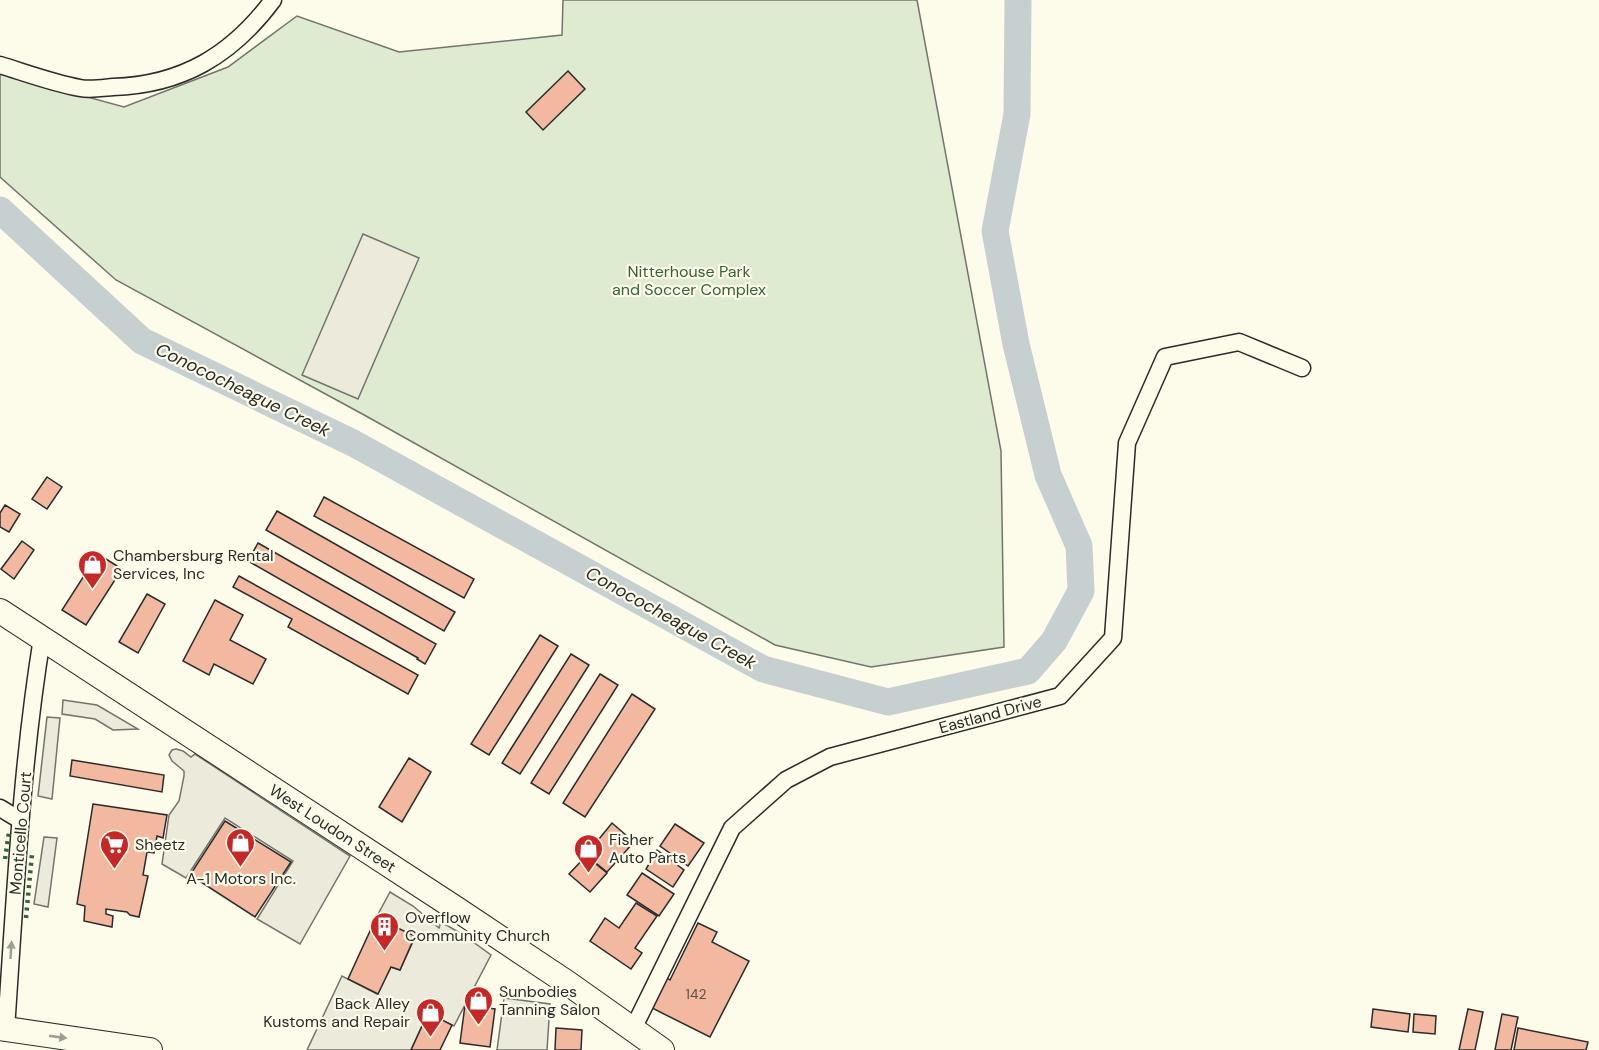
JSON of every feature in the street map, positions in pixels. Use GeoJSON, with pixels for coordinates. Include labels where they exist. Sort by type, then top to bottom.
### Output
{"type":"FeatureCollection","features":[{"type":"Feature","properties":{"kind":"highway","name":"West Loudon Street"},"geometry":{"type":"LineString","coordinates":[[0,611],[446,902],[569,984],[662,1050]]}},
{"type":"Feature","properties":{"kind":"highway"},"geometry":{"type":"LineString","coordinates":[[3,1029],[150,1050]]}},
{"type":"Feature","properties":{"kind":"street"},"geometry":{"type":"LineString","coordinates":[[0,65],[82,88],[135,87],[182,75],[207,61],[230,46],[258,20],[273,0]]}},
{"type":"Feature","properties":{"kind":"street","name":"Eastland Drive"},"geometry":{"type":"LineString","coordinates":[[633,1029],[732,828],[786,780],[830,756],[1059,696],[1113,638],[1127,443],[1165,357],[1239,342],[1302,368]]}},
{"type":"Feature","properties":{"kind":"street","name":"Monticello Court"},"geometry":{"type":"LineString","coordinates":[[3,1029],[20,820],[42,638]]}},
{"type":"Feature","properties":{"kind":"street"},"geometry":{"type":"LineString","coordinates":[[0,808],[20,820]]}},
{"type":"Feature","properties":{"kind":"green space","name":"Nitterhouse Park and Soccer Complex"},"geometry":{"type":"Polygon","coordinates":[[[563,0],[917,0],[1001,451],[1004,647],[871,667],[775,645],[366,416],[116,280],[0,177],[0,73],[124,107],[228,67],[297,16],[399,52],[562,35],[563,0]]]}},
{"type":"Feature","properties":{"kind":"shaded area"},"geometry":{"type":"Polygon","coordinates":[[[363,234],[419,258],[358,399],[302,375],[363,234]]]}},
{"type":"Feature","properties":{"kind":"shaded area"},"geometry":{"type":"Polygon","coordinates":[[[63,700],[97,705],[138,729],[113,730],[95,719],[62,714],[63,700]]]}},
{"type":"Feature","properties":{"kind":"shaded area"},"geometry":{"type":"Polygon","coordinates":[[[47,717],[60,718],[52,799],[38,796],[47,717]]]}},
{"type":"Feature","properties":{"kind":"shaded area"},"geometry":{"type":"Polygon","coordinates":[[[176,749],[191,757],[195,754],[350,856],[300,944],[257,919],[293,861],[225,818],[186,878],[162,864],[169,815],[179,801],[184,776],[184,771],[172,761],[169,755],[172,750],[176,749]]]}},
{"type":"Feature","properties":{"kind":"shaded area"},"geometry":{"type":"Polygon","coordinates":[[[44,837],[57,838],[48,907],[34,904],[44,837]]]}},
{"type":"Feature","properties":{"kind":"shaded area"},"geometry":{"type":"Polygon","coordinates":[[[390,892],[413,906],[439,928],[441,922],[491,955],[454,1026],[428,1013],[411,1050],[307,1050],[342,976],[377,994],[391,967],[400,970],[415,937],[376,918],[390,892]]]}},
{"type":"Feature","properties":{"kind":"shaded area"},"geometry":{"type":"Polygon","coordinates":[[[504,998],[550,1004],[547,1050],[497,1050],[504,998]]]}},
{"type":"Feature","properties":{"kind":"building"},"geometry":{"type":"Polygon","coordinates":[[[568,71],[585,89],[543,130],[526,112],[568,71]]]}},
{"type":"Feature","properties":{"kind":"building"},"geometry":{"type":"Polygon","coordinates":[[[47,477],[62,487],[47,509],[32,499],[47,477]]]}},
{"type":"Feature","properties":{"kind":"building"},"geometry":{"type":"Polygon","coordinates":[[[324,497],[474,579],[464,598],[314,516],[324,497]]]}},
{"type":"Feature","properties":{"kind":"building"},"geometry":{"type":"Polygon","coordinates":[[[5,505],[20,514],[9,532],[0,527],[0,513],[5,505]]]}},
{"type":"Feature","properties":{"kind":"building"},"geometry":{"type":"Polygon","coordinates":[[[277,511],[455,612],[444,631],[266,530],[277,511]]]}},
{"type":"Feature","properties":{"kind":"building"},"geometry":{"type":"Polygon","coordinates":[[[22,541],[34,550],[14,579],[1,569],[22,541]]]}},
{"type":"Feature","properties":{"kind":"building"},"geometry":{"type":"Polygon","coordinates":[[[258,543],[436,644],[425,664],[248,561],[258,543]]]}},
{"type":"Feature","properties":{"kind":"building","name":"Chambersburg Rental Services, Inc"},"geometry":{"type":"Polygon","coordinates":[[[98,554],[122,569],[86,625],[62,610],[98,554]]]}},
{"type":"Feature","properties":{"kind":"building"},"geometry":{"type":"Polygon","coordinates":[[[239,576],[418,675],[408,694],[288,627],[292,619],[233,587],[239,576]]]}},
{"type":"Feature","properties":{"kind":"building"},"geometry":{"type":"Polygon","coordinates":[[[147,594],[165,604],[138,653],[119,642],[147,594]]]}},
{"type":"Feature","properties":{"kind":"building"},"geometry":{"type":"Polygon","coordinates":[[[215,600],[243,615],[230,640],[266,659],[253,684],[214,664],[209,675],[183,661],[215,600]]]}},
{"type":"Feature","properties":{"kind":"building"},"geometry":{"type":"Polygon","coordinates":[[[540,635],[558,646],[489,755],[471,744],[540,635]]]}},
{"type":"Feature","properties":{"kind":"building"},"geometry":{"type":"Polygon","coordinates":[[[571,654],[589,665],[520,774],[502,763],[571,654]]]}},
{"type":"Feature","properties":{"kind":"building"},"geometry":{"type":"Polygon","coordinates":[[[600,674],[618,685],[549,794],[531,783],[600,674]]]}},
{"type":"Feature","properties":{"kind":"building"},"geometry":{"type":"Polygon","coordinates":[[[632,694],[655,709],[585,817],[563,803],[632,694]]]}},
{"type":"Feature","properties":{"kind":"building"},"geometry":{"type":"Polygon","coordinates":[[[409,758],[431,772],[402,822],[379,807],[409,758]]]}},
{"type":"Feature","properties":{"kind":"building","name":"Sheetz"},"geometry":{"type":"Polygon","coordinates":[[[72,760],[164,775],[162,792],[70,776],[72,760]]]}},
{"type":"Feature","properties":{"kind":"building","name":"Sheetz"},"geometry":{"type":"Polygon","coordinates":[[[93,804],[167,815],[163,838],[157,836],[154,853],[147,852],[143,875],[148,876],[139,917],[127,912],[106,909],[106,914],[113,916],[112,927],[84,921],[85,906],[77,904],[93,804]]]}},
{"type":"Feature","properties":{"kind":"building","name":"A-1 Motors Inc."},"geometry":{"type":"Polygon","coordinates":[[[225,821],[291,862],[255,917],[190,875],[225,821]]]}},
{"type":"Feature","properties":{"kind":"building"},"geometry":{"type":"Polygon","coordinates":[[[612,823],[634,842],[607,872],[586,855],[612,823]]]}},
{"type":"Feature","properties":{"kind":"building"},"geometry":{"type":"Polygon","coordinates":[[[675,824],[704,843],[688,866],[660,846],[675,824]]]}},
{"type":"Feature","properties":{"kind":"building"},"geometry":{"type":"Polygon","coordinates":[[[657,850],[684,870],[673,887],[646,869],[657,850]]]}},
{"type":"Feature","properties":{"kind":"building","name":"Fisher Auto Parts"},"geometry":{"type":"Polygon","coordinates":[[[586,856],[607,873],[590,892],[569,874],[586,856]]]}},
{"type":"Feature","properties":{"kind":"building"},"geometry":{"type":"Polygon","coordinates":[[[642,873],[674,894],[659,916],[627,895],[642,873]]]}},
{"type":"Feature","properties":{"kind":"building"},"geometry":{"type":"Polygon","coordinates":[[[636,903],[657,916],[635,948],[642,953],[631,969],[590,941],[605,918],[619,928],[636,903]]]}},
{"type":"Feature","properties":{"kind":"building","name":"Overflow Community Church"},"geometry":{"type":"Polygon","coordinates":[[[376,918],[415,936],[400,970],[391,967],[378,994],[348,979],[376,918]]]}},
{"type":"Feature","properties":{"kind":"building"},"geometry":{"type":"Polygon","coordinates":[[[698,923],[717,932],[712,942],[749,961],[710,1037],[652,1008],[667,978],[670,980],[698,923]]]}},
{"type":"Feature","properties":{"kind":"building","name":"Sunbodies Tanning Salon"},"geometry":{"type":"Polygon","coordinates":[[[465,1005],[495,1009],[490,1047],[460,1043],[465,1005]]]}},
{"type":"Feature","properties":{"kind":"building"},"geometry":{"type":"Polygon","coordinates":[[[1373,1009],[1410,1014],[1408,1032],[1371,1027],[1373,1009]]]}},
{"type":"Feature","properties":{"kind":"building"},"geometry":{"type":"Polygon","coordinates":[[[1468,1009],[1483,1012],[1475,1050],[1459,1050],[1468,1009]]]}},
{"type":"Feature","properties":{"kind":"building","name":"Back Alley Kustoms and Repair"},"geometry":{"type":"Polygon","coordinates":[[[428,1013],[452,1025],[440,1050],[411,1050],[428,1013]]]}},
{"type":"Feature","properties":{"kind":"building"},"geometry":{"type":"Polygon","coordinates":[[[1414,1014],[1436,1016],[1435,1034],[1413,1032],[1414,1014]]]}},
{"type":"Feature","properties":{"kind":"building"},"geometry":{"type":"Polygon","coordinates":[[[1502,1014],[1518,1017],[1511,1050],[1495,1050],[1502,1014]]]}},
{"type":"Feature","properties":{"kind":"building"},"geometry":{"type":"Polygon","coordinates":[[[556,1028],[582,1030],[581,1050],[555,1050],[556,1028]]]}},
{"type":"Feature","properties":{"kind":"building"},"geometry":{"type":"Polygon","coordinates":[[[1518,1028],[1588,1042],[1586,1050],[1514,1050],[1518,1028]]]}},
{"type":"Feature","properties":{"kind":"waterway","name":"Conococheague Creek"},"geometry":{"type":"LineString","coordinates":[[0,210],[142,341],[353,443],[763,669],[888,702],[1028,671],[1054,641],[1081,591],[1079,546],[1048,475],[1016,344],[995,231],[1017,114],[1018,0]]}},
{"type":"Feature","properties":{"kind":"hedge"},"geometry":{"type":"LineString","coordinates":[[5,859],[9,832]]}},
{"type":"Feature","properties":{"kind":"hedge"},"geometry":{"type":"LineString","coordinates":[[26,918],[32,854]]}},
{"type":"Feature","properties":{"kind":"place","name":"Chambersburg Rental Services, Inc"},"geometry":{"type":"Point","coordinates":[92,590]}},
{"type":"Feature","properties":{"kind":"place","name":"A-1 Motors Inc."},"geometry":{"type":"Point","coordinates":[241,868]}},
{"type":"Feature","properties":{"kind":"place","name":"Sheetz"},"geometry":{"type":"Point","coordinates":[114,870]}},
{"type":"Feature","properties":{"kind":"place","name":"Fisher Auto Parts"},"geometry":{"type":"Point","coordinates":[588,874]}},
{"type":"Feature","properties":{"kind":"place","name":"Overflow Community Church"},"geometry":{"type":"Point","coordinates":[384,952]}},
{"type":"Feature","properties":{"kind":"place","name":"Sunbodies Tanning Salon"},"geometry":{"type":"Point","coordinates":[478,1026]}},
{"type":"Feature","properties":{"kind":"place","name":"Back Alley Kustoms and Repair"},"geometry":{"type":"Point","coordinates":[431,1038]}}]}
